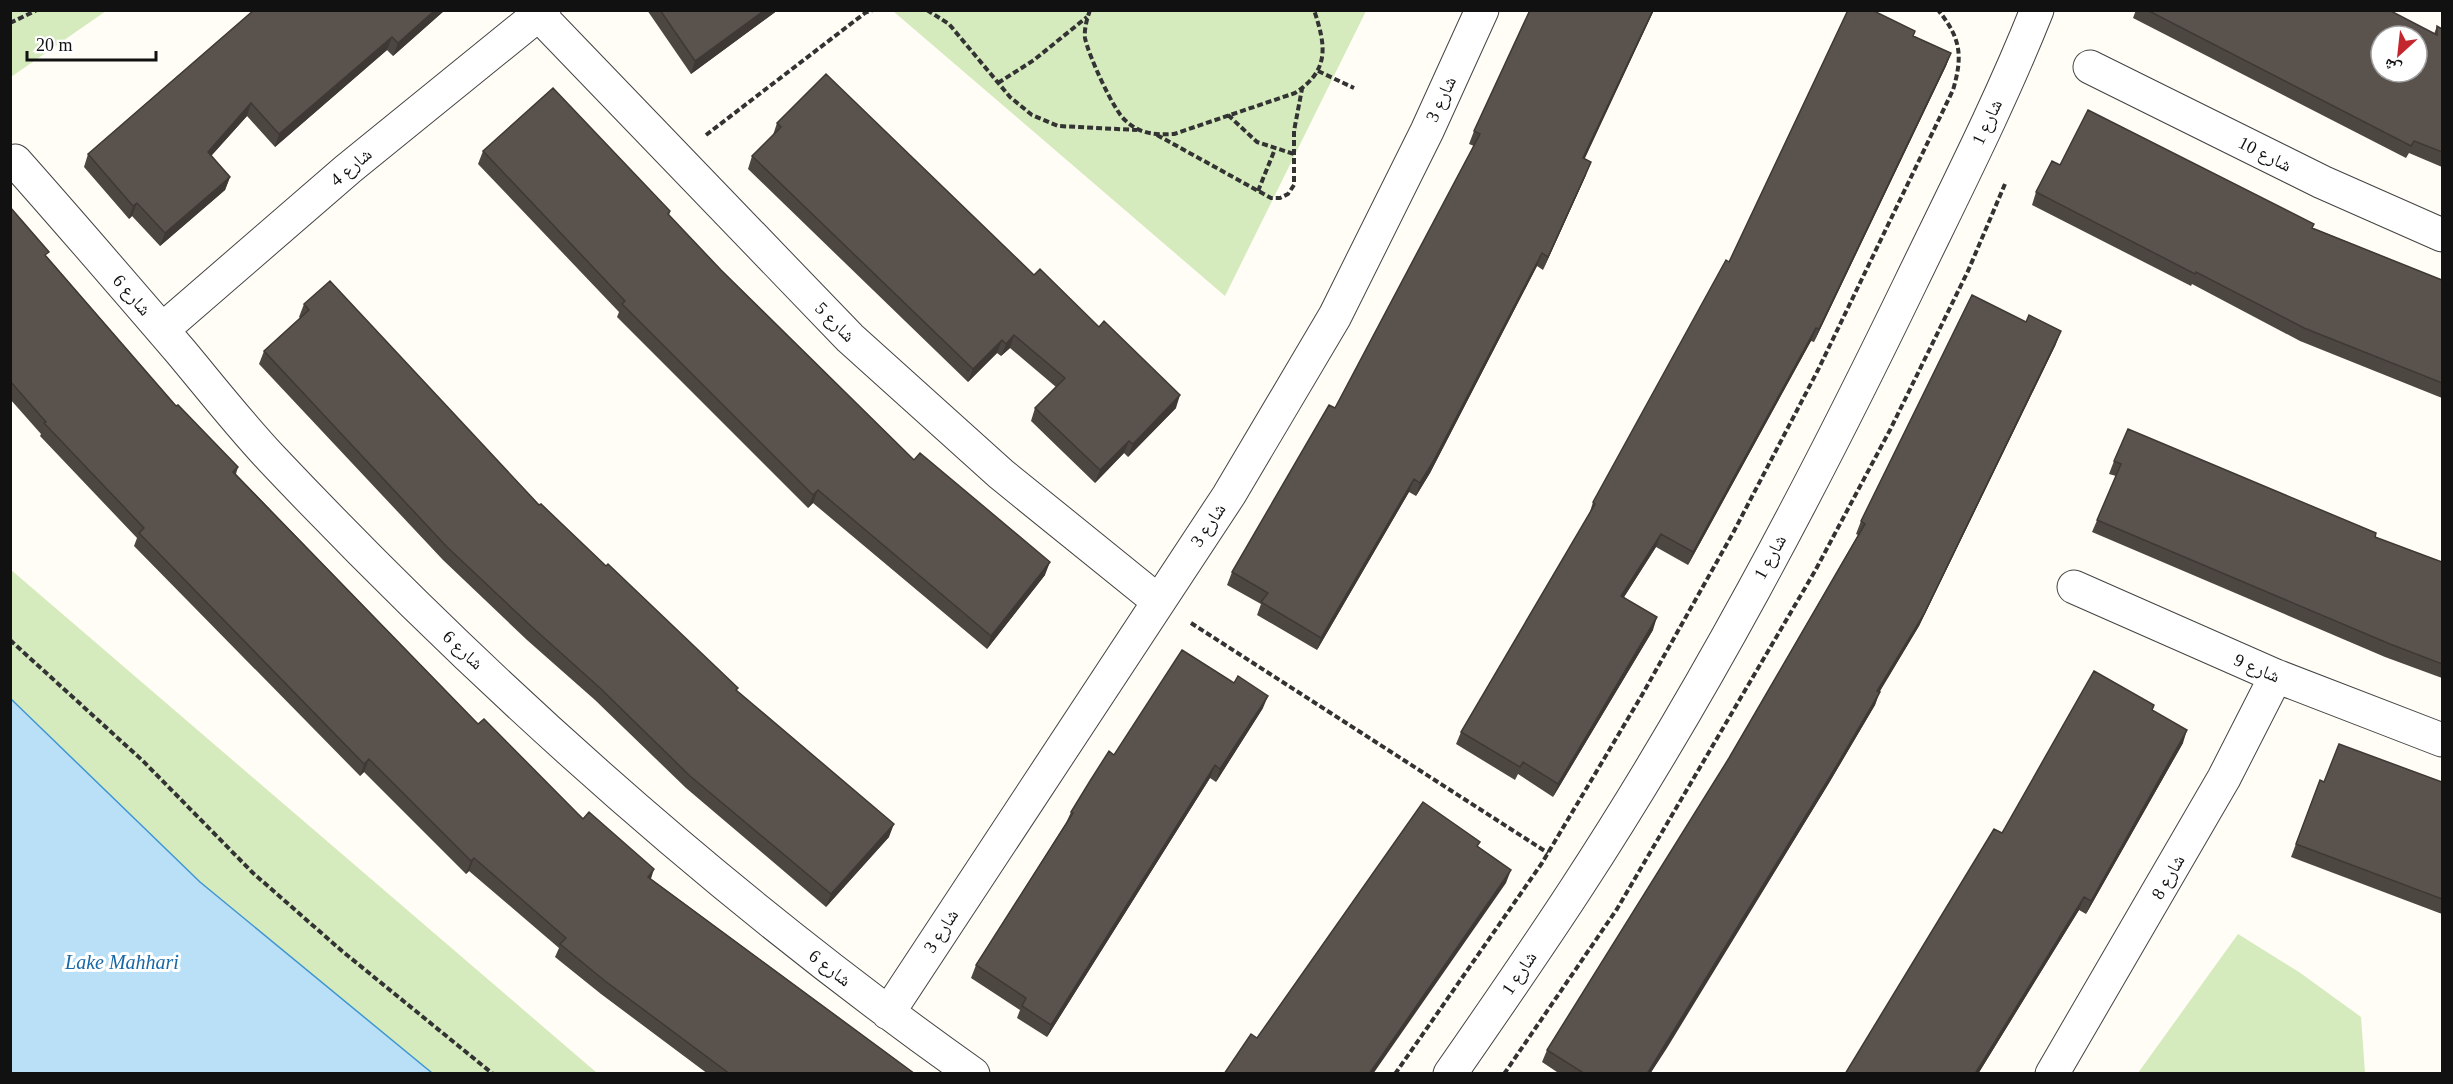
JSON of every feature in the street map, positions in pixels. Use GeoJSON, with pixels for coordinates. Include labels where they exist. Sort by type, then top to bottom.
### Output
{"type":"FeatureCollection","features":[{"type":"Feature","properties":{"kind":"street","name":"شارع 3"},"geometry":{"type":"LineString","coordinates":[[888,1013],[1229,495],[1335,316],[1426,131],[1482,10]]}},
{"type":"Feature","properties":{"kind":"street","name":"شارع 5"},"geometry":{"type":"LineString","coordinates":[[542,13],[850,338],[1001,474],[1158,601]]}},
{"type":"Feature","properties":{"kind":"street","name":"شارع 4"},"geometry":{"type":"LineString","coordinates":[[162,330],[348,169],[542,13]]}},
{"type":"Feature","properties":{"kind":"street","name":"شارع 1"},"geometry":{"type":"LineString","coordinates":[[1450,1074],[1578,885],[1676,724],[1769,561],[1857,394],[2031,13]]}},
{"type":"Feature","properties":{"kind":"street","name":"شارع 10"},"geometry":{"type":"LineString","coordinates":[[2090,67],[2322,182],[2442,235]]}},
{"type":"Feature","properties":{"kind":"street","name":"شارع 6"},"geometry":{"type":"LineString","coordinates":[[15,160],[278,465],[406,596],[561,742],[720,881],[888,1013],[973,1074]]}},
{"type":"Feature","properties":{"kind":"street","name":"شارع 9"},"geometry":{"type":"LineString","coordinates":[[2074,587],[2276,676],[2442,740]]}},
{"type":"Feature","properties":{"kind":"street","name":"شارع 8"},"geometry":{"type":"LineString","coordinates":[[2052,1074],[2218,788],[2276,676]]}},
{"type":"Feature","properties":{"kind":"path"},"geometry":{"type":"LineString","coordinates":[[10,22],[36,10]]}},
{"type":"Feature","properties":{"kind":"path"},"geometry":{"type":"LineString","coordinates":[[703,138],[865,13],[873,10]]}},
{"type":"Feature","properties":{"kind":"path"},"geometry":{"type":"LineString","coordinates":[[927,10],[949,24],[1010,97],[1032,115],[1058,126],[1139,130],[1156,135],[1271,198],[1280,198],[1288,194],[1294,185],[1294,130],[1302,88]]}},
{"type":"Feature","properties":{"kind":"path"},"geometry":{"type":"LineString","coordinates":[[1090,10],[1085,38],[1114,107],[1124,120],[1139,130]]}},
{"type":"Feature","properties":{"kind":"path"},"geometry":{"type":"LineString","coordinates":[[1156,135],[1173,134],[1302,88],[1318,72],[1323,54],[1324,39],[1314,10]]}},
{"type":"Feature","properties":{"kind":"path"},"geometry":{"type":"LineString","coordinates":[[1395,1074],[1548,854],[1642,695],[1732,533],[1818,370],[1953,90],[1959,69],[1959,47],[1951,26],[1938,10]]}},
{"type":"Feature","properties":{"kind":"path"},"geometry":{"type":"LineString","coordinates":[[998,82],[1034,60],[1088,16]]}},
{"type":"Feature","properties":{"kind":"path"},"geometry":{"type":"LineString","coordinates":[[1318,72],[1354,88]]}},
{"type":"Feature","properties":{"kind":"path"},"geometry":{"type":"LineString","coordinates":[[1228,115],[1257,142],[1294,154]]}},
{"type":"Feature","properties":{"kind":"path"},"geometry":{"type":"LineString","coordinates":[[1258,191],[1275,149]]}},
{"type":"Feature","properties":{"kind":"path"},"geometry":{"type":"LineString","coordinates":[[1158,601],[1548,854]]}},
{"type":"Feature","properties":{"kind":"path"},"geometry":{"type":"LineString","coordinates":[[10,640],[143,761],[254,873],[351,959],[493,1074]]}},
{"type":"Feature","properties":{"kind":"green space"},"geometry":{"type":"Polygon","coordinates":[[[11,10],[106,10],[106,11],[11,77],[11,10]]]}},
{"type":"Feature","properties":{"kind":"green space"},"geometry":{"type":"Polygon","coordinates":[[[893,11],[1366,11],[1225,296],[893,11]]]}},
{"type":"Feature","properties":{"kind":"green space"},"geometry":{"type":"Polygon","coordinates":[[[10,569],[597,1073],[432,1073],[200,882],[11,698],[10,569]]]}},
{"type":"Feature","properties":{"kind":"green space"},"geometry":{"type":"Polygon","coordinates":[[[2238,934],[2299,972],[2361,1017],[2365,1073],[2138,1073],[2238,934]]]}},
{"type":"Feature","properties":{"kind":"water","name":"Lake Mahhari"},"geometry":{"type":"Polygon","coordinates":[[[10,698],[200,882],[432,1073],[11,1073],[10,698]]]}},
{"type":"Feature","properties":{"kind":"building"},"geometry":{"type":"Polygon","coordinates":[[[254,10],[435,10],[398,43],[392,37],[279,134],[251,103],[208,152],[230,177],[165,233],[137,203],[133,206],[88,154],[254,10]]]}},
{"type":"Feature","properties":{"kind":"building"},"geometry":{"type":"Polygon","coordinates":[[[660,10],[765,10],[695,61],[660,10]]]}},
{"type":"Feature","properties":{"kind":"building"},"geometry":{"type":"Polygon","coordinates":[[[1530,10],[1653,10],[1583,158],[1591,162],[1548,257],[1542,253],[1434,460],[1420,483],[1414,479],[1321,638],[1261,602],[1268,593],[1232,572],[1329,405],[1335,408],[1480,134],[1474,131],[1530,10]]]}},
{"type":"Feature","properties":{"kind":"building"},"geometry":{"type":"Polygon","coordinates":[[[1848,10],[1872,10],[1915,31],[1913,36],[1951,53],[1819,329],[1816,328],[1693,552],[1661,534],[1621,596],[1657,617],[1558,784],[1523,762],[1520,767],[1461,732],[1595,504],[1593,502],[1726,260],[1729,262],[1848,10]]]}},
{"type":"Feature","properties":{"kind":"building"},"geometry":{"type":"Polygon","coordinates":[[[2147,10],[2389,10],[2416,24],[2369,24],[2369,84],[2429,84],[2429,31],[2437,35],[2437,26],[2442,29],[2442,152],[2414,141],[2411,146],[2147,10]]]}},
{"type":"Feature","properties":{"kind":"building"},"geometry":{"type":"Polygon","coordinates":[[[826,74],[1034,275],[1040,269],[1099,327],[1104,321],[1180,395],[1133,444],[1129,441],[1100,470],[1035,408],[1065,378],[1014,335],[1006,344],[1002,340],[973,369],[752,156],[781,127],[777,123],[826,74]]]}},
{"type":"Feature","properties":{"kind":"building"},"geometry":{"type":"Polygon","coordinates":[[[553,88],[670,211],[668,214],[721,270],[914,460],[920,453],[1050,562],[991,636],[818,490],[813,495],[622,304],[625,301],[483,151],[553,88]]]}},
{"type":"Feature","properties":{"kind":"building"},"geometry":{"type":"Polygon","coordinates":[[[2088,110],[2314,224],[2312,228],[2442,280],[2442,383],[2304,328],[2036,192],[2052,161],[2060,165],[2088,110]]]}},
{"type":"Feature","properties":{"kind":"building"},"geometry":{"type":"Polygon","coordinates":[[[10,207],[49,252],[45,255],[176,406],[178,405],[238,467],[233,472],[478,724],[484,719],[583,819],[589,812],[654,869],[648,877],[915,1074],[730,1074],[605,981],[560,944],[566,938],[474,858],[471,861],[369,759],[364,764],[139,533],[144,528],[44,423],[46,422],[10,381],[10,207]]]}},
{"type":"Feature","properties":{"kind":"building"},"geometry":{"type":"Polygon","coordinates":[[[330,281],[539,505],[541,504],[606,566],[608,564],[738,688],[736,690],[894,824],[831,894],[690,776],[600,688],[447,547],[264,351],[309,310],[304,304],[330,281]]]}},
{"type":"Feature","properties":{"kind":"building"},"geometry":{"type":"Polygon","coordinates":[[[1972,295],[2026,322],[2029,315],[2061,331],[1924,614],[1877,691],[1880,692],[1834,770],[1647,1074],[1585,1074],[1547,1050],[1729,758],[1865,524],[1861,521],[1972,295]]]}},
{"type":"Feature","properties":{"kind":"building"},"geometry":{"type":"Polygon","coordinates":[[[2128,429],[2376,533],[2375,537],[2442,562],[2442,664],[2097,520],[2121,464],[2114,461],[2128,429]]]}},
{"type":"Feature","properties":{"kind":"building"},"geometry":{"type":"Polygon","coordinates":[[[1182,650],[1234,683],[1238,676],[1268,696],[1220,769],[1215,765],[1051,1025],[1022,1006],[1026,998],[976,965],[1073,813],[1071,812],[1109,751],[1114,755],[1182,650]]]}},
{"type":"Feature","properties":{"kind":"building"},"geometry":{"type":"Polygon","coordinates":[[[2094,671],[2154,705],[2152,710],[2187,730],[2091,901],[2084,897],[1975,1074],[1845,1074],[1994,829],[2002,833],[2094,671]]]}},
{"type":"Feature","properties":{"kind":"building"},"geometry":{"type":"Polygon","coordinates":[[[2339,744],[2442,782],[2442,899],[2296,844],[2320,780],[2324,782],[2339,744]]]}},
{"type":"Feature","properties":{"kind":"building"},"geometry":{"type":"Polygon","coordinates":[[[1423,802],[1480,842],[1477,846],[1511,870],[1369,1074],[1224,1074],[1251,1034],[1257,1038],[1423,802]]]}}]}
